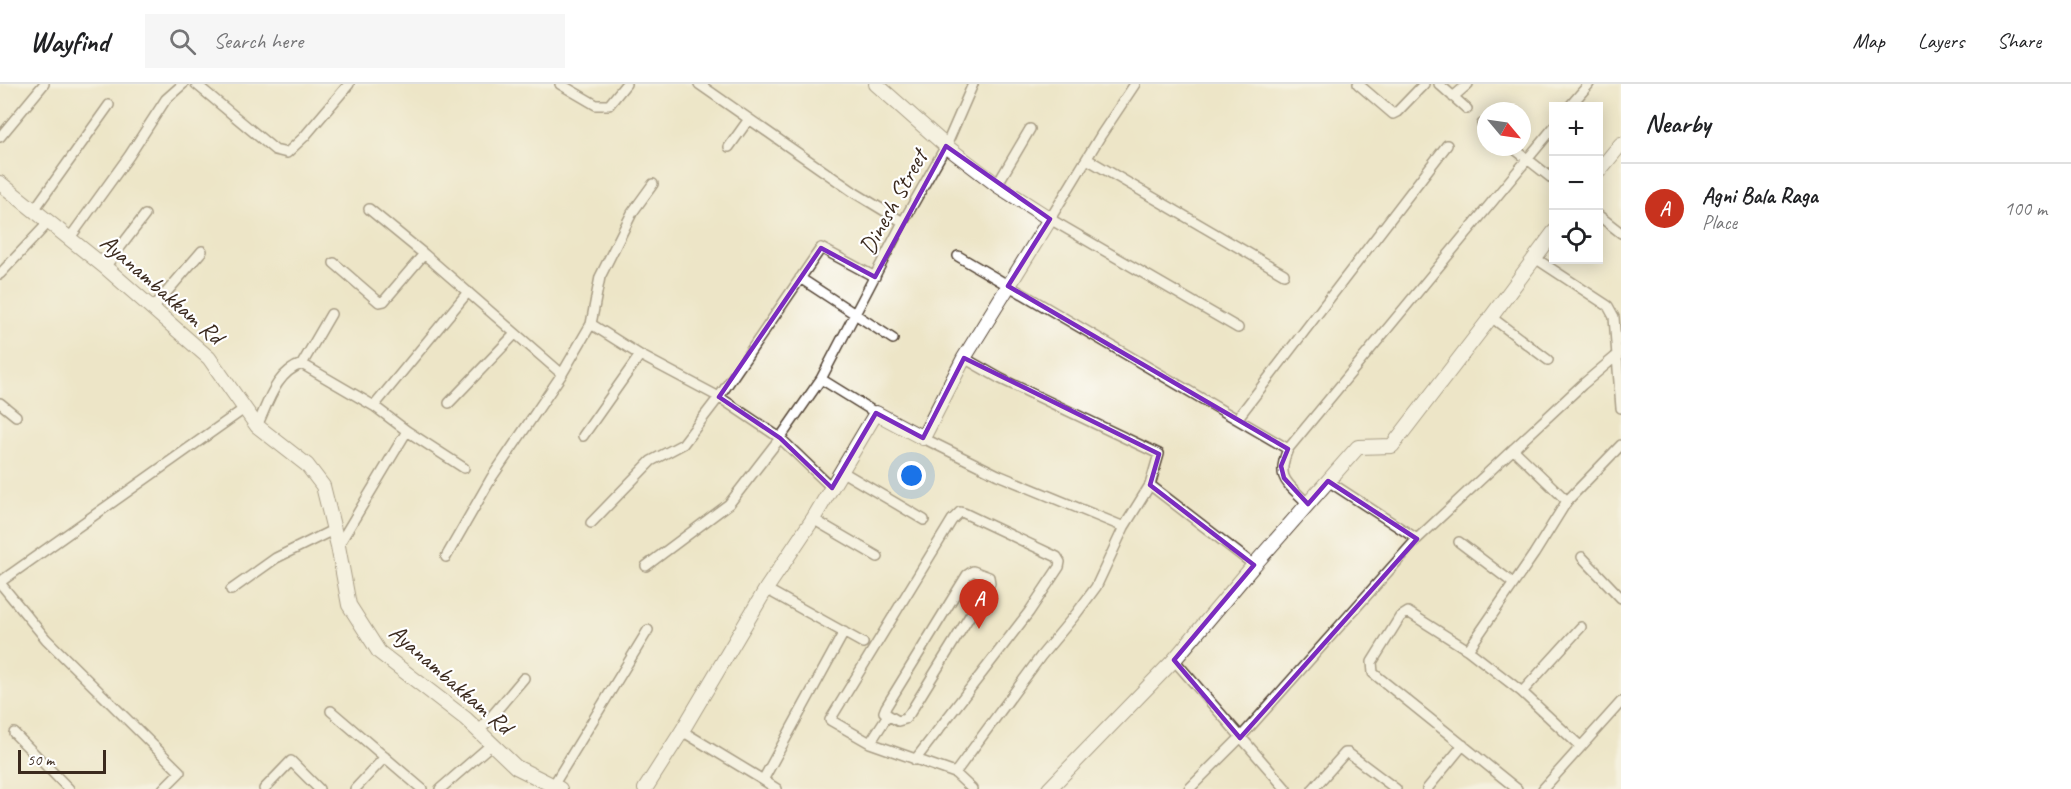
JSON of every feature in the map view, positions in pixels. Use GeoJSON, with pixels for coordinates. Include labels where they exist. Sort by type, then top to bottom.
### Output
{"type":"FeatureCollection","features":[{"type":"Feature","properties":{"kind":"street"},"geometry":{"type":"LineString","coordinates":[[0,137],[44,84]]}},
{"type":"Feature","properties":{"kind":"street"},"geometry":{"type":"LineString","coordinates":[[69,239],[129,156],[166,99],[183,84]]}},
{"type":"Feature","properties":{"kind":"street"},"geometry":{"type":"LineString","coordinates":[[196,84],[275,150],[287,153],[350,84]]}},
{"type":"Feature","properties":{"kind":"street"},"geometry":{"type":"LineString","coordinates":[[560,84],[596,105],[609,105],[626,84]]}},
{"type":"Feature","properties":{"kind":"street"},"geometry":{"type":"LineString","coordinates":[[699,84],[855,193],[903,222]]}},
{"type":"Feature","properties":{"kind":"street","name":"Dinesh Street"},"geometry":{"type":"LineString","coordinates":[[646,566],[729,504],[780,438],[821,379],[903,222],[946,146],[973,84]]}},
{"type":"Feature","properties":{"kind":"street"},"geometry":{"type":"LineString","coordinates":[[923,438],[964,358],[1101,135],[1135,84]]}},
{"type":"Feature","properties":{"kind":"street"},"geometry":{"type":"LineString","coordinates":[[1358,84],[1393,114],[1424,84]]}},
{"type":"Feature","properties":{"kind":"street"},"geometry":{"type":"LineString","coordinates":[[1439,84],[1467,109]]}},
{"type":"Feature","properties":{"kind":"street"},"geometry":{"type":"LineString","coordinates":[[1453,97],[1468,84]]}},
{"type":"Feature","properties":{"kind":"street"},"geometry":{"type":"LineString","coordinates":[[1573,102],[1589,84]]}},
{"type":"Feature","properties":{"kind":"street"},"geometry":{"type":"LineString","coordinates":[[880,85],[946,146],[997,185],[1050,219],[1238,328]]}},
{"type":"Feature","properties":{"kind":"street"},"geometry":{"type":"LineString","coordinates":[[34,210],[109,105]]}},
{"type":"Feature","properties":{"kind":"street"},"geometry":{"type":"LineString","coordinates":[[729,147],[749,119]]}},
{"type":"Feature","properties":{"kind":"street"},"geometry":{"type":"LineString","coordinates":[[997,185],[1030,129]]}},
{"type":"Feature","properties":{"kind":"street"},"geometry":{"type":"LineString","coordinates":[[1308,504],[1284,478],[1281,466],[1288,449],[1549,133]]}},
{"type":"Feature","properties":{"kind":"street"},"geometry":{"type":"LineString","coordinates":[[1603,167],[1621,144]]}},
{"type":"Feature","properties":{"kind":"street"},"geometry":{"type":"LineString","coordinates":[[1237,419],[1447,145]]}},
{"type":"Feature","properties":{"kind":"street"},"geometry":{"type":"LineString","coordinates":[[1524,156],[1549,176]]}},
{"type":"Feature","properties":{"kind":"street"},"geometry":{"type":"LineString","coordinates":[[1087,159],[1284,274]]}},
{"type":"Feature","properties":{"kind":"street","name":"Ayanambakkam Rd"},"geometry":{"type":"LineString","coordinates":[[0,183],[105,267],[209,358],[257,426],[307,465],[322,486],[338,546],[349,605],[379,652],[466,719],[516,767],[555,788]]}},
{"type":"Feature","properties":{"kind":"street"},"geometry":{"type":"LineString","coordinates":[[446,557],[492,477],[562,374],[591,324],[600,277],[632,213],[653,184]]}},
{"type":"Feature","properties":{"kind":"street"},"geometry":{"type":"LineString","coordinates":[[369,209],[562,374]]}},
{"type":"Feature","properties":{"kind":"street"},"geometry":{"type":"LineString","coordinates":[[105,267],[145,215]]}},
{"type":"Feature","properties":{"kind":"street"},"geometry":{"type":"LineString","coordinates":[[1603,218],[1621,233]]}},
{"type":"Feature","properties":{"kind":"street"},"geometry":{"type":"LineString","coordinates":[[0,274],[49,222]]}},
{"type":"Feature","properties":{"kind":"street"},"geometry":{"type":"LineString","coordinates":[[1048,789],[1174,660],[1358,447],[1392,446],[1549,239]]}},
{"type":"Feature","properties":{"kind":"street"},"geometry":{"type":"LineString","coordinates":[[591,523],[651,460],[683,444],[719,397],[821,248],[874,277]]}},
{"type":"Feature","properties":{"kind":"street"},"geometry":{"type":"LineString","coordinates":[[153,308],[202,251]]}},
{"type":"Feature","properties":{"kind":"street"},"geometry":{"type":"LineString","coordinates":[[334,263],[380,302],[384,301],[424,254]]}},
{"type":"Feature","properties":{"kind":"street"},"geometry":{"type":"LineString","coordinates":[[958,256],[1288,449]]}},
{"type":"Feature","properties":{"kind":"street"},"geometry":{"type":"LineString","coordinates":[[1535,258],[1608,306],[1614,317],[1619,354],[1621,408]]}},
{"type":"Feature","properties":{"kind":"street"},"geometry":{"type":"LineString","coordinates":[[800,278],[893,339]]}},
{"type":"Feature","properties":{"kind":"street"},"geometry":{"type":"LineString","coordinates":[[374,406],[468,292]]}},
{"type":"Feature","properties":{"kind":"street"},"geometry":{"type":"LineString","coordinates":[[302,364],[331,314]]}},
{"type":"Feature","properties":{"kind":"street"},"geometry":{"type":"LineString","coordinates":[[1491,317],[1548,360]]}},
{"type":"Feature","properties":{"kind":"street"},"geometry":{"type":"LineString","coordinates":[[591,324],[640,355],[719,397],[780,438],[832,488]]}},
{"type":"Feature","properties":{"kind":"street"},"geometry":{"type":"LineString","coordinates":[[449,403],[515,334]]}},
{"type":"Feature","properties":{"kind":"street"},"geometry":{"type":"LineString","coordinates":[[1189,789],[1240,738],[1417,539],[1582,385],[1619,354]]}},
{"type":"Feature","properties":{"kind":"street"},"geometry":{"type":"LineString","coordinates":[[582,436],[640,355]]}},
{"type":"Feature","properties":{"kind":"street"},"geometry":{"type":"LineString","coordinates":[[955,774],[1041,656],[1096,587],[1124,527],[1149,485],[1159,454],[1001,379],[964,358]]}},
{"type":"Feature","properties":{"kind":"street"},"geometry":{"type":"LineString","coordinates":[[257,426],[279,379],[293,366],[302,364],[374,406],[407,431],[464,468]]}},
{"type":"Feature","properties":{"kind":"street"},"geometry":{"type":"LineString","coordinates":[[821,379],[876,413],[998,475],[1124,527]]}},
{"type":"Feature","properties":{"kind":"street"},"geometry":{"type":"LineString","coordinates":[[0,403],[16,416]]}},
{"type":"Feature","properties":{"kind":"street"},"geometry":{"type":"LineString","coordinates":[[163,789],[180,772],[46,639],[0,583],[244,409]]}},
{"type":"Feature","properties":{"kind":"street"},"geometry":{"type":"LineString","coordinates":[[645,789],[766,589],[813,519],[876,413]]}},
{"type":"Feature","properties":{"kind":"street"},"geometry":{"type":"LineString","coordinates":[[338,546],[407,431]]}},
{"type":"Feature","properties":{"kind":"street"},"geometry":{"type":"LineString","coordinates":[[1468,650],[1534,554],[1567,501],[1621,445]]}},
{"type":"Feature","properties":{"kind":"street"},"geometry":{"type":"LineString","coordinates":[[1513,449],[1567,501]]}},
{"type":"Feature","properties":{"kind":"street"},"geometry":{"type":"LineString","coordinates":[[841,471],[924,520]]}},
{"type":"Feature","properties":{"kind":"street"},"geometry":{"type":"LineString","coordinates":[[1328,481],[1417,539]]}},
{"type":"Feature","properties":{"kind":"street"},"geometry":{"type":"LineString","coordinates":[[1149,485],[1254,565]]}},
{"type":"Feature","properties":{"kind":"street"},"geometry":{"type":"LineString","coordinates":[[915,760],[1029,612],[1060,562],[1057,557],[960,512],[952,520],[830,720],[870,743],[915,760],[955,774],[972,789]]}},
{"type":"Feature","properties":{"kind":"street"},"geometry":{"type":"LineString","coordinates":[[813,519],[878,557]]}},
{"type":"Feature","properties":{"kind":"street"},"geometry":{"type":"LineString","coordinates":[[231,590],[276,558],[333,530]]}},
{"type":"Feature","properties":{"kind":"street"},"geometry":{"type":"LineString","coordinates":[[1459,542],[1513,584]]}},
{"type":"Feature","properties":{"kind":"street"},"geometry":{"type":"LineString","coordinates":[[1582,557],[1621,598]]}},
{"type":"Feature","properties":{"kind":"street"},"geometry":{"type":"LineString","coordinates":[[972,571],[987,576],[990,582],[910,713],[905,719],[898,721],[888,715],[884,712],[886,707],[967,575],[972,571]]}},
{"type":"Feature","properties":{"kind":"street"},"geometry":{"type":"LineString","coordinates":[[766,589],[863,643]]}},
{"type":"Feature","properties":{"kind":"street"},"geometry":{"type":"LineString","coordinates":[[1517,789],[1373,673],[1372,662],[1400,616],[1408,612],[1468,650],[1522,692],[1580,746]]}},
{"type":"Feature","properties":{"kind":"street"},"geometry":{"type":"LineString","coordinates":[[1522,692],[1581,627]]}},
{"type":"Feature","properties":{"kind":"street"},"geometry":{"type":"LineString","coordinates":[[555,788],[648,630]]}},
{"type":"Feature","properties":{"kind":"street"},"geometry":{"type":"LineString","coordinates":[[763,780],[844,632]]}},
{"type":"Feature","properties":{"kind":"street"},"geometry":{"type":"LineString","coordinates":[[1174,660],[1286,789]]}},
{"type":"Feature","properties":{"kind":"street"},"geometry":{"type":"LineString","coordinates":[[479,731],[524,678]]}},
{"type":"Feature","properties":{"kind":"street"},"geometry":{"type":"LineString","coordinates":[[1543,789],[1621,702]]}},
{"type":"Feature","properties":{"kind":"street"},"geometry":{"type":"LineString","coordinates":[[331,711],[422,789]]}},
{"type":"Feature","properties":{"kind":"street"},"geometry":{"type":"LineString","coordinates":[[870,743],[888,715]]}},
{"type":"Feature","properties":{"kind":"street"},"geometry":{"type":"LineString","coordinates":[[682,731],[777,789]]}},
{"type":"Feature","properties":{"kind":"street"},"geometry":{"type":"LineString","coordinates":[[14,733],[69,789]]}},
{"type":"Feature","properties":{"kind":"street"},"geometry":{"type":"LineString","coordinates":[[440,789],[492,744]]}},
{"type":"Feature","properties":{"kind":"street"},"geometry":{"type":"LineString","coordinates":[[1427,789],[1462,745]]}},
{"type":"Feature","properties":{"kind":"street"},"geometry":{"type":"LineString","coordinates":[[1313,789],[1345,753],[1396,789]]}},
{"type":"Feature","properties":{"kind":"street"},"geometry":{"type":"LineString","coordinates":[[355,789],[385,757]]}},
{"type":"Feature","properties":{"kind":"street"},"geometry":{"type":"LineString","coordinates":[[264,789],[291,761],[319,789]]}},
{"type":"Feature","properties":{"kind":"highlighted area"},"geometry":{"type":"Polygon","coordinates":[[[946,146],[1050,219],[1008,286],[1288,449],[1281,466],[1284,478],[1308,504],[1328,481],[1417,539],[1240,738],[1174,660],[1254,565],[1150,485],[1159,454],[964,358],[923,438],[876,413],[832,488],[780,438],[719,397],[821,248],[875,277],[946,146]]]}},
{"type":"Feature","properties":{"kind":"place","name":"Agni Bala Raga"},"geometry":{"type":"Point","coordinates":[979,629]}}]}
